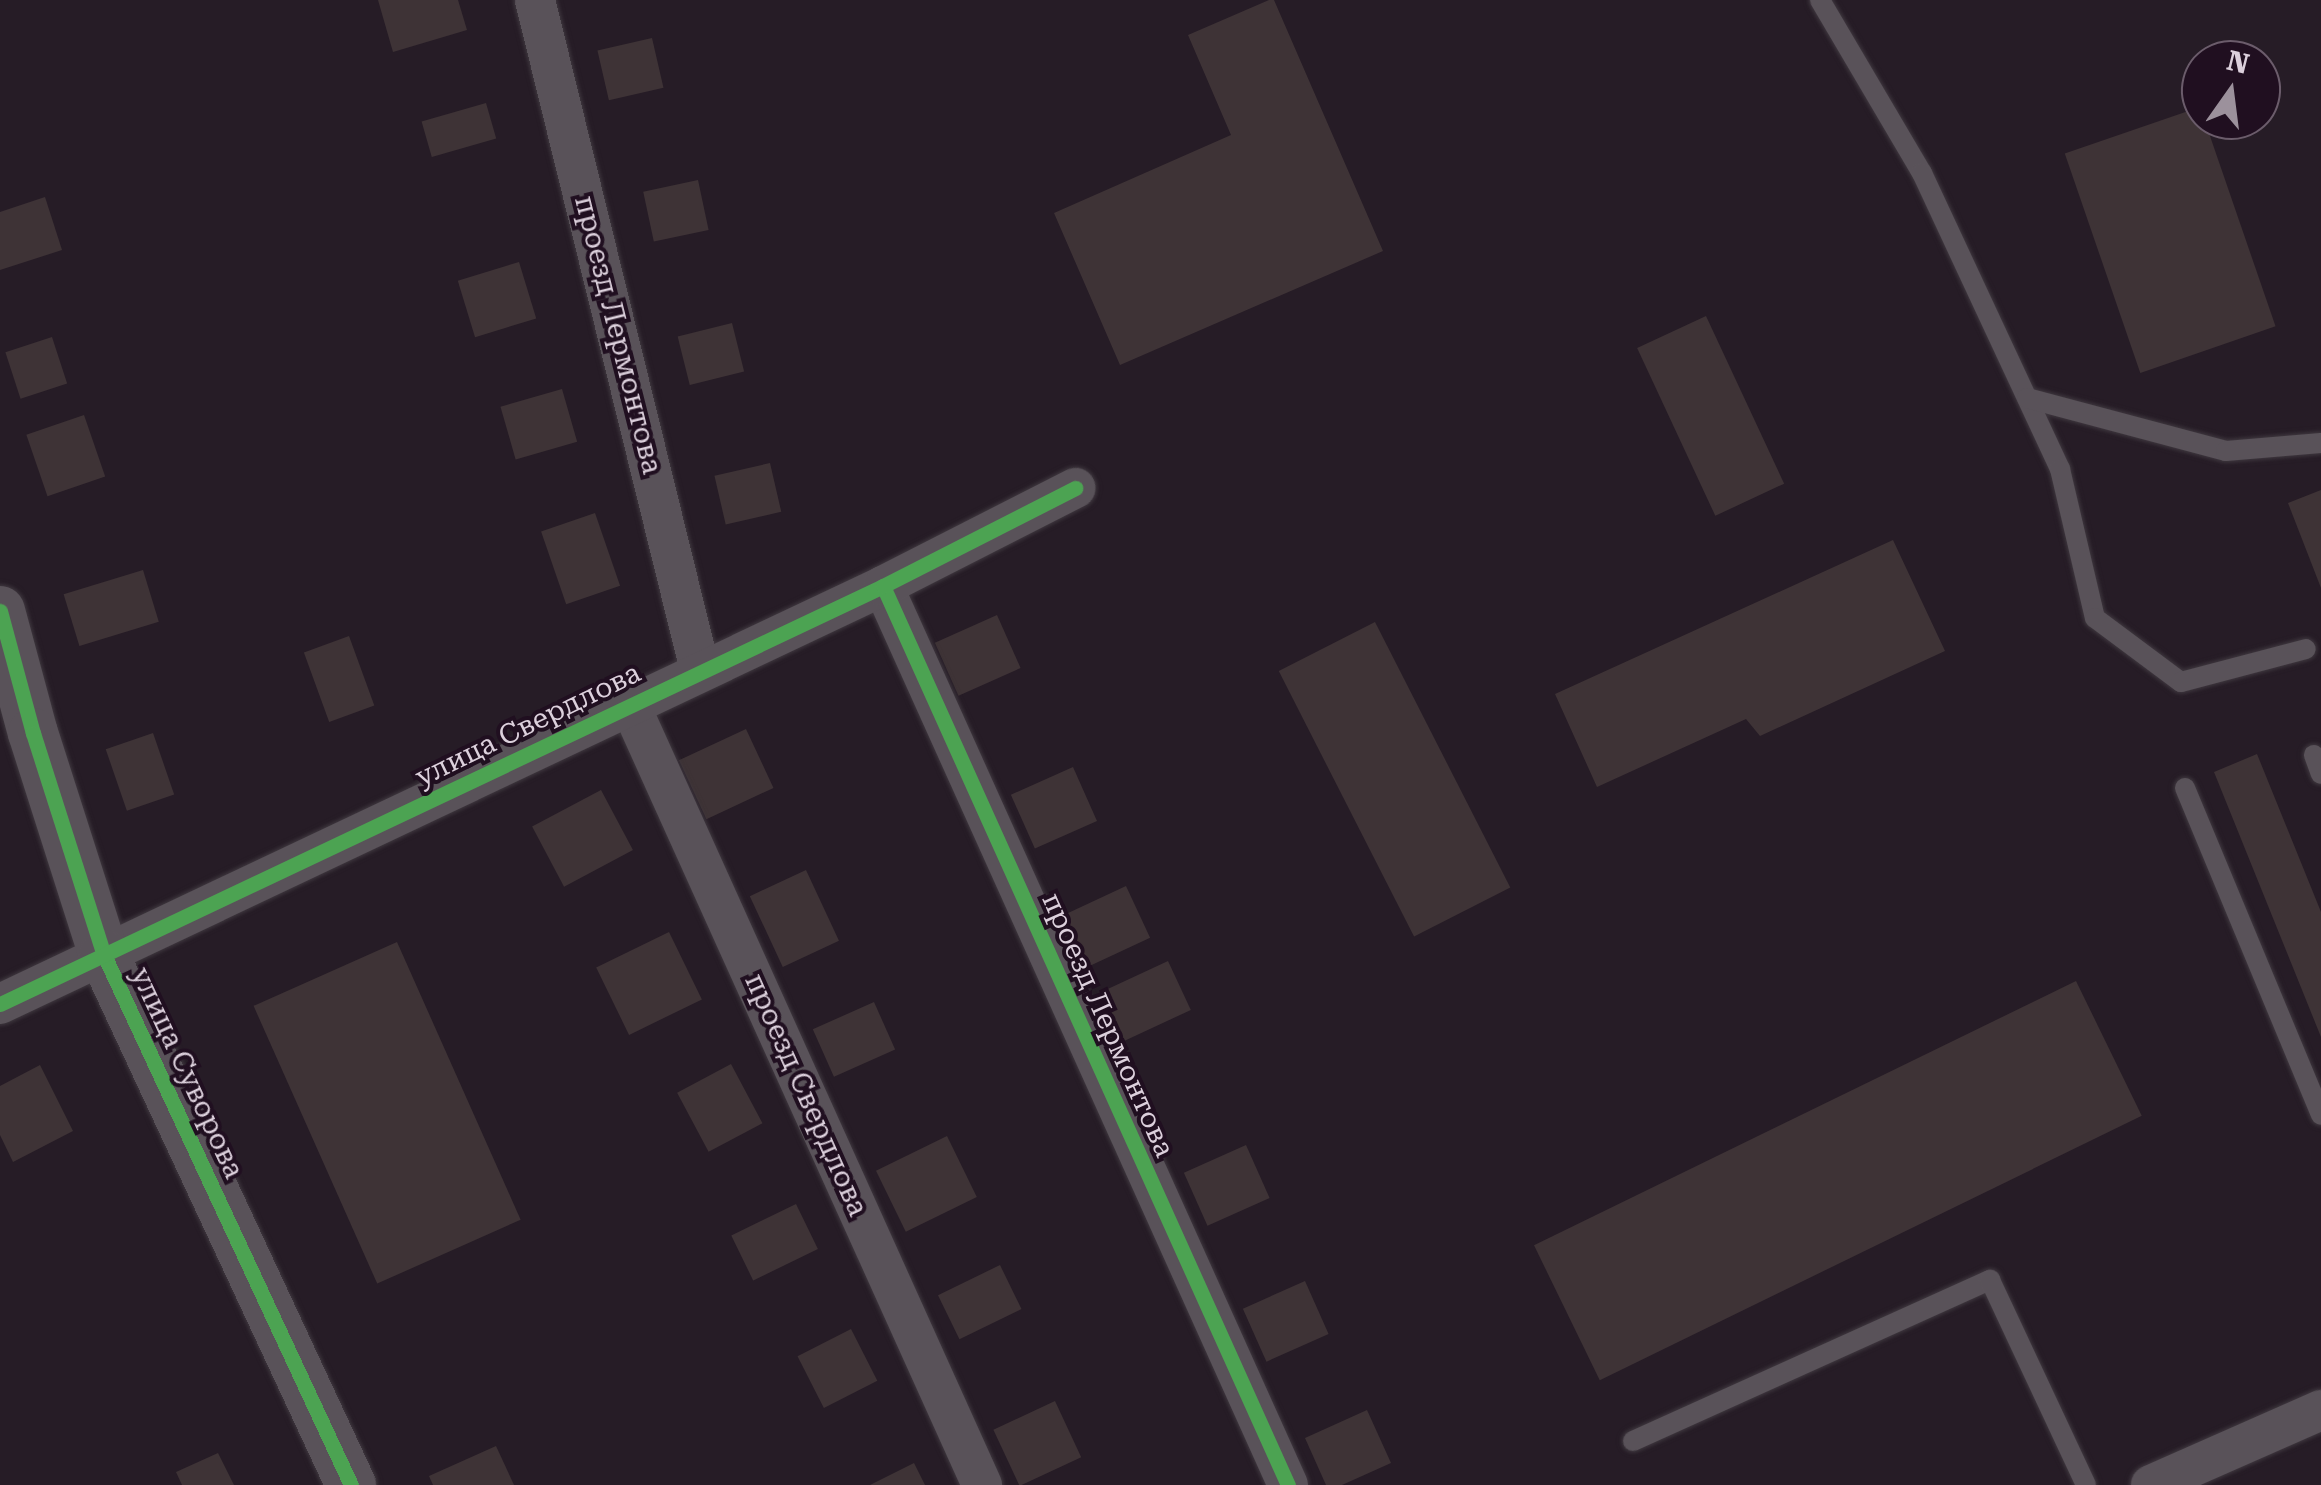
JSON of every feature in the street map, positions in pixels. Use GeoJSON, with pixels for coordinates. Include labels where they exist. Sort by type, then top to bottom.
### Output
{"type":"FeatureCollection","features":[{"type":"Feature","properties":{"kind":"street","name":"проезд Лермонтова"},"geometry":{"type":"LineString","coordinates":[[535,0],[700,670]]}},
{"type":"Feature","properties":{"kind":"street","name":"улица Свердлова"},"geometry":{"type":"LineString","coordinates":[[0,1004],[882,586],[1075,488]]}},
{"type":"Feature","properties":{"kind":"street","name":"проезд Лермонтова"},"geometry":{"type":"LineString","coordinates":[[882,586],[1288,1485]]}},
{"type":"Feature","properties":{"kind":"street","name":"улица Суворова"},"geometry":{"type":"LineString","coordinates":[[0,610],[33,733],[104,955],[351,1485]]}},
{"type":"Feature","properties":{"kind":"street","name":"проезд Свердлова"},"geometry":{"type":"LineString","coordinates":[[630,705],[982,1485]]}},
{"type":"Feature","properties":{"kind":"street"},"geometry":{"type":"LineString","coordinates":[[2151,1485],[2321,1410]]}},
{"type":"Feature","properties":{"kind":"lane"},"geometry":{"type":"LineString","coordinates":[[1820,0],[1922,173],[2060,469],[2095,618],[2181,682],[2306,649]]}},
{"type":"Feature","properties":{"kind":"lane"},"geometry":{"type":"LineString","coordinates":[[2027,398],[2226,451],[2321,443]]}},
{"type":"Feature","properties":{"kind":"lane"},"geometry":{"type":"LineString","coordinates":[[2186,788],[2321,1115]]}},
{"type":"Feature","properties":{"kind":"lane"},"geometry":{"type":"LineString","coordinates":[[1633,1441],[1990,1280],[2086,1485]]}},
{"type":"Feature","properties":{"kind":"building"},"geometry":{"type":"Polygon","coordinates":[[[378,0],[458,0],[467,30],[393,52],[378,0]]]}},
{"type":"Feature","properties":{"kind":"building"},"geometry":{"type":"Polygon","coordinates":[[[1274,0],[1383,251],[1120,365],[1054,213],[1231,135],[1188,35],[1274,0]]]}},
{"type":"Feature","properties":{"kind":"building"},"geometry":{"type":"Polygon","coordinates":[[[652,38],[663,88],[609,100],[597,51],[652,38]]]}},
{"type":"Feature","properties":{"kind":"building"},"geometry":{"type":"Polygon","coordinates":[[[486,103],[496,139],[432,157],[422,121],[486,103]]]}},
{"type":"Feature","properties":{"kind":"building"},"geometry":{"type":"Polygon","coordinates":[[[2181,114],[2181,140],[2211,140],[2276,326],[2140,373],[2065,154],[2181,114]]]}},
{"type":"Feature","properties":{"kind":"building"},"geometry":{"type":"Polygon","coordinates":[[[698,180],[709,230],[654,242],[643,192],[698,180]]]}},
{"type":"Feature","properties":{"kind":"building"},"geometry":{"type":"Polygon","coordinates":[[[45,197],[62,250],[0,270],[0,212],[45,197]]]}},
{"type":"Feature","properties":{"kind":"building"},"geometry":{"type":"Polygon","coordinates":[[[519,262],[536,318],[475,337],[458,281],[519,262]]]}},
{"type":"Feature","properties":{"kind":"building"},"geometry":{"type":"Polygon","coordinates":[[[1706,316],[1784,484],[1715,516],[1637,348],[1706,316]]]}},
{"type":"Feature","properties":{"kind":"building"},"geometry":{"type":"Polygon","coordinates":[[[732,323],[744,372],[690,385],[678,337],[732,323]]]}},
{"type":"Feature","properties":{"kind":"building"},"geometry":{"type":"Polygon","coordinates":[[[52,337],[67,384],[21,399],[5,352],[52,337]]]}},
{"type":"Feature","properties":{"kind":"building"},"geometry":{"type":"Polygon","coordinates":[[[562,389],[577,442],[516,460],[500,407],[562,389]]]}},
{"type":"Feature","properties":{"kind":"building"},"geometry":{"type":"Polygon","coordinates":[[[84,415],[105,476],[47,496],[26,435],[84,415]]]}},
{"type":"Feature","properties":{"kind":"building"},"geometry":{"type":"Polygon","coordinates":[[[770,463],[781,512],[726,525],[714,476],[770,463]]]}},
{"type":"Feature","properties":{"kind":"building"},"geometry":{"type":"Polygon","coordinates":[[[2321,490],[2321,588],[2288,503],[2321,490]]]}},
{"type":"Feature","properties":{"kind":"building"},"geometry":{"type":"Polygon","coordinates":[[[595,513],[620,586],[566,604],[541,532],[595,513]]]}},
{"type":"Feature","properties":{"kind":"building"},"geometry":{"type":"Polygon","coordinates":[[[1893,540],[1945,651],[1760,736],[1746,719],[1597,787],[1555,694],[1893,540]]]}},
{"type":"Feature","properties":{"kind":"building"},"geometry":{"type":"Polygon","coordinates":[[[143,570],[159,622],[79,646],[64,594],[143,570]]]}},
{"type":"Feature","properties":{"kind":"building"},"geometry":{"type":"Polygon","coordinates":[[[997,615],[1021,668],[958,696],[935,643],[997,615]]]}},
{"type":"Feature","properties":{"kind":"building"},"geometry":{"type":"Polygon","coordinates":[[[1375,622],[1510,888],[1414,937],[1279,671],[1375,622]]]}},
{"type":"Feature","properties":{"kind":"building"},"geometry":{"type":"Polygon","coordinates":[[[349,636],[374,706],[329,722],[304,652],[349,636]]]}},
{"type":"Feature","properties":{"kind":"building"},"geometry":{"type":"Polygon","coordinates":[[[746,729],[773,788],[706,819],[679,760],[746,729]]]}},
{"type":"Feature","properties":{"kind":"building"},"geometry":{"type":"Polygon","coordinates":[[[153,733],[174,794],[127,811],[106,749],[153,733]]]}},
{"type":"Feature","properties":{"kind":"building"},"geometry":{"type":"Polygon","coordinates":[[[2257,754],[2321,912],[2321,1037],[2214,772],[2257,754]]]}},
{"type":"Feature","properties":{"kind":"building"},"geometry":{"type":"Polygon","coordinates":[[[1073,767],[1097,821],[1035,849],[1011,795],[1073,767]]]}},
{"type":"Feature","properties":{"kind":"building"},"geometry":{"type":"Polygon","coordinates":[[[601,790],[633,850],[564,887],[532,827],[601,790]]]}},
{"type":"Feature","properties":{"kind":"building"},"geometry":{"type":"Polygon","coordinates":[[[806,870],[839,941],[783,967],[750,896],[806,870]]]}},
{"type":"Feature","properties":{"kind":"building"},"geometry":{"type":"Polygon","coordinates":[[[1126,886],[1150,938],[1088,966],[1064,915],[1126,886]]]}},
{"type":"Feature","properties":{"kind":"building"},"geometry":{"type":"Polygon","coordinates":[[[669,932],[702,999],[629,1035],[596,968],[669,932]]]}},
{"type":"Feature","properties":{"kind":"building"},"geometry":{"type":"Polygon","coordinates":[[[397,942],[521,1220],[377,1284],[254,1006],[397,942]]]}},
{"type":"Feature","properties":{"kind":"building"},"geometry":{"type":"Polygon","coordinates":[[[1168,961],[1191,1010],[1125,1041],[1102,992],[1168,961]]]}},
{"type":"Feature","properties":{"kind":"building"},"geometry":{"type":"Polygon","coordinates":[[[2076,981],[2142,1116],[1600,1380],[1534,1245],[2076,981]]]}},
{"type":"Feature","properties":{"kind":"building"},"geometry":{"type":"Polygon","coordinates":[[[874,1002],[895,1050],[834,1077],[813,1029],[874,1002]]]}},
{"type":"Feature","properties":{"kind":"building"},"geometry":{"type":"Polygon","coordinates":[[[731,1064],[762,1123],[709,1152],[677,1093],[731,1064]]]}},
{"type":"Feature","properties":{"kind":"building"},"geometry":{"type":"Polygon","coordinates":[[[40,1065],[73,1131],[13,1162],[0,1135],[0,1086],[40,1065]]]}},
{"type":"Feature","properties":{"kind":"building"},"geometry":{"type":"Polygon","coordinates":[[[947,1136],[977,1197],[906,1232],[876,1171],[947,1136]]]}},
{"type":"Feature","properties":{"kind":"building"},"geometry":{"type":"Polygon","coordinates":[[[1246,1145],[1270,1198],[1207,1226],[1184,1173],[1246,1145]]]}},
{"type":"Feature","properties":{"kind":"building"},"geometry":{"type":"Polygon","coordinates":[[[796,1204],[818,1249],[753,1281],[731,1236],[796,1204]]]}},
{"type":"Feature","properties":{"kind":"building"},"geometry":{"type":"Polygon","coordinates":[[[1000,1265],[1021,1309],[959,1339],[938,1295],[1000,1265]]]}},
{"type":"Feature","properties":{"kind":"building"},"geometry":{"type":"Polygon","coordinates":[[[1305,1281],[1329,1334],[1266,1362],[1243,1309],[1305,1281]]]}},
{"type":"Feature","properties":{"kind":"building"},"geometry":{"type":"Polygon","coordinates":[[[851,1329],[877,1381],[824,1408],[798,1356],[851,1329]]]}},
{"type":"Feature","properties":{"kind":"building"},"geometry":{"type":"Polygon","coordinates":[[[1055,1401],[1081,1457],[1019,1485],[993,1430],[1055,1401]]]}},
{"type":"Feature","properties":{"kind":"building"},"geometry":{"type":"Polygon","coordinates":[[[1367,1410],[1391,1463],[1342,1485],[1326,1485],[1305,1438],[1367,1410]]]}},
{"type":"Feature","properties":{"kind":"building"},"geometry":{"type":"Polygon","coordinates":[[[496,1446],[514,1485],[433,1485],[429,1476],[496,1446]]]}},
{"type":"Feature","properties":{"kind":"building"},"geometry":{"type":"Polygon","coordinates":[[[218,1453],[234,1485],[182,1485],[176,1472],[218,1453]]]}},
{"type":"Feature","properties":{"kind":"building"},"geometry":{"type":"Polygon","coordinates":[[[914,1463],[925,1485],[870,1485],[914,1463]]]}},
{"type":"Feature","properties":{"kind":"cycle path"},"geometry":{"type":"LineString","coordinates":[[0,1004],[883,586],[1075,488]]}},
{"type":"Feature","properties":{"kind":"cycle path"},"geometry":{"type":"LineString","coordinates":[[883,586],[1288,1485]]}},
{"type":"Feature","properties":{"kind":"cycle path"},"geometry":{"type":"LineString","coordinates":[[0,611],[33,733],[104,955],[351,1485]]}}]}
